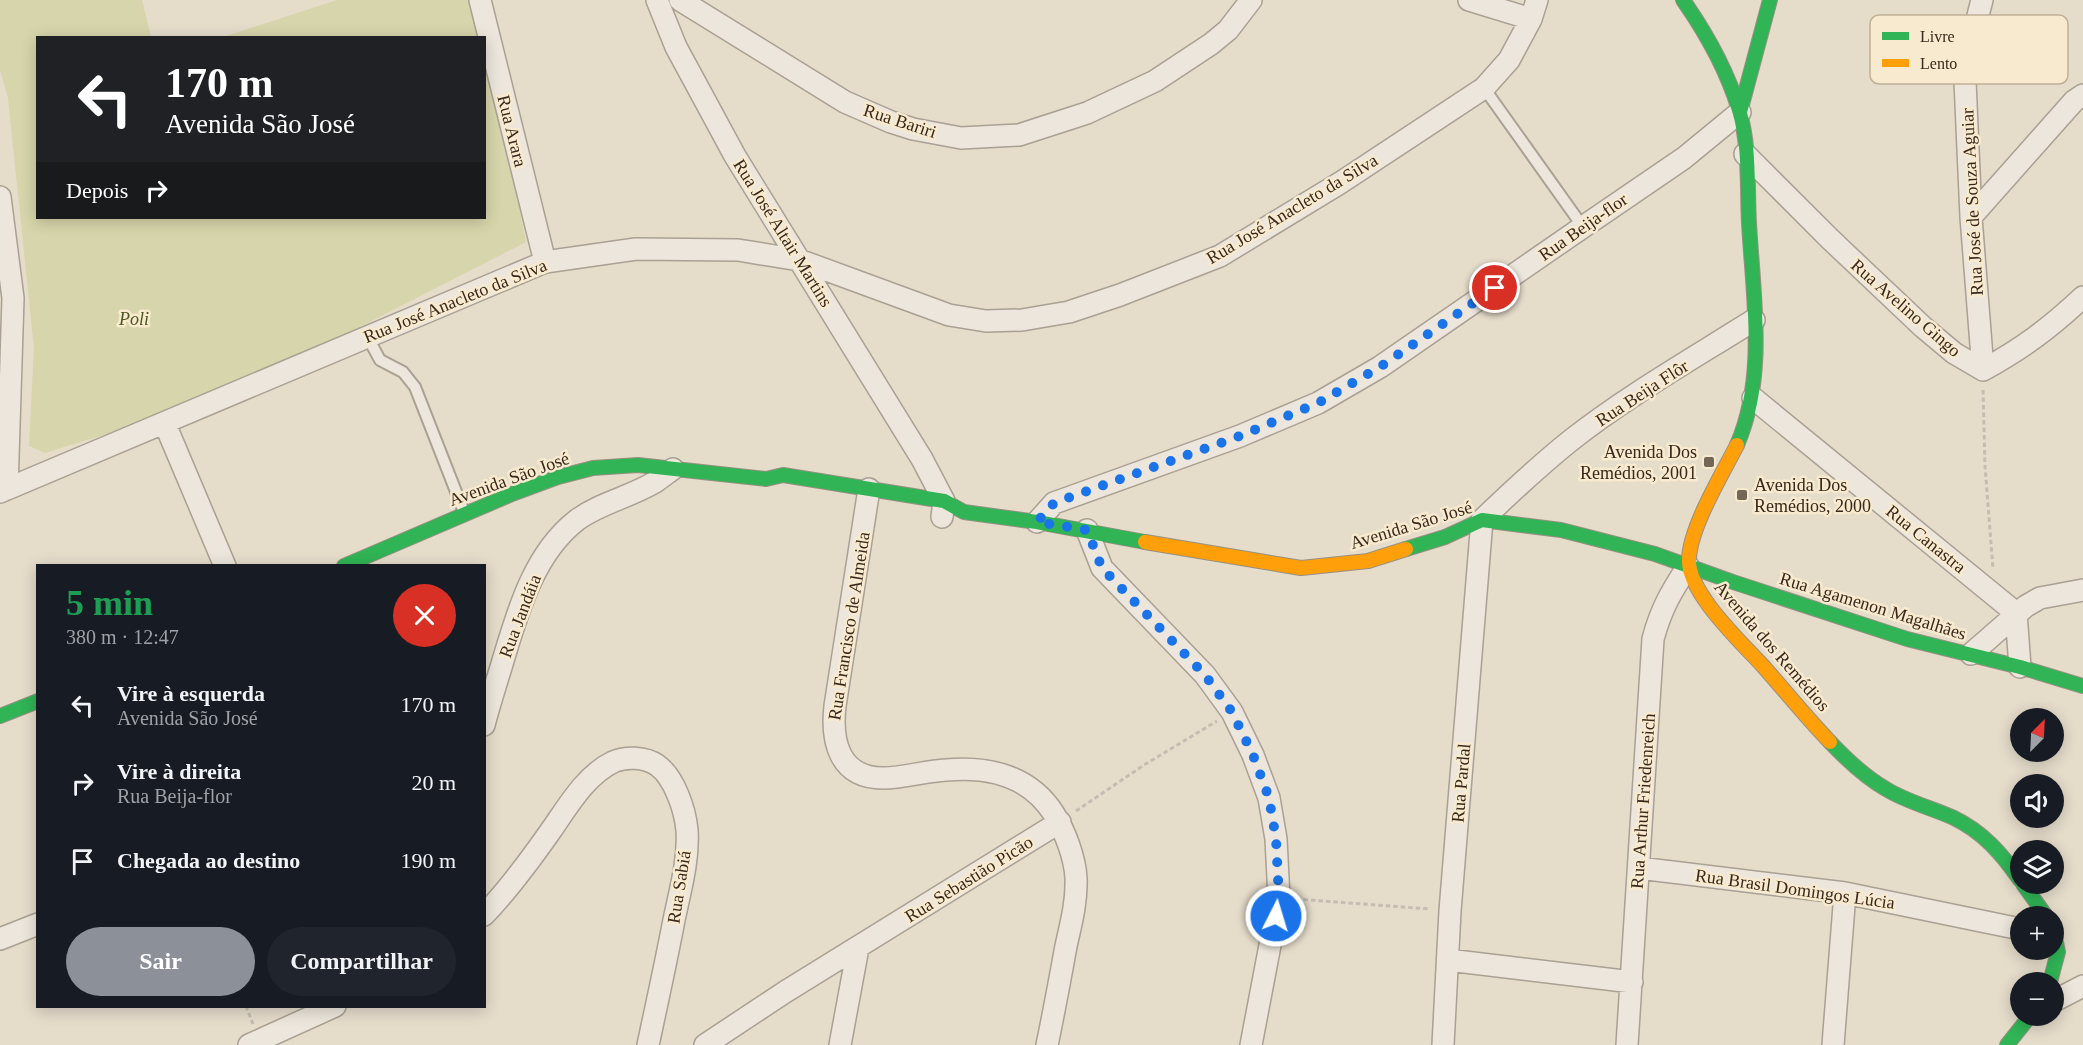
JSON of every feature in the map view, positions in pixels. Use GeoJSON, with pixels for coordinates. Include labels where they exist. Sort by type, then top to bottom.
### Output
{"type":"FeatureCollection","features":[{"type":"Feature","properties":{"kind":"main road"},"geometry":{"type":"LineString","coordinates":[[1683,0],[1719,58],[1740,112],[1745,154],[1754,320],[1753,398],[1742,433],[1694,537],[1688,566]]}},
{"type":"Feature","properties":{"kind":"main road"},"geometry":{"type":"LineString","coordinates":[[1740,112],[1770,0]]}},
{"type":"Feature","properties":{"kind":"main road"},"geometry":{"type":"LineString","coordinates":[[1745,44],[1761,36]]}},
{"type":"Feature","properties":{"kind":"main road"},"geometry":{"type":"LineString","coordinates":[[1710,42],[1728,46]]}},
{"type":"Feature","properties":{"kind":"main road","name":"Avenida São José"},"geometry":{"type":"LineString","coordinates":[[349,564],[558,477],[593,468],[638,465],[766,479],[783,475],[867,501],[1037,522],[1302,568],[1368,561],[1445,537],[1482,520],[1561,530],[1655,554],[1688,566]]}},
{"type":"Feature","properties":{"kind":"main road"},"geometry":{"type":"LineString","coordinates":[[766,479],[781,491]]}},
{"type":"Feature","properties":{"kind":"main road","name":"Rua Agamenon Magalhães"},"geometry":{"type":"LineString","coordinates":[[1688,566],[1906,639],[2020,667],[2083,686]]}},
{"type":"Feature","properties":{"kind":"main road","name":"Avenida dos Remédios"},"geometry":{"type":"LineString","coordinates":[[1688,566],[1700,592],[1721,618],[1847,759],[1874,782],[1904,799],[1977,831],[2000,852],[2010,866]]}},
{"type":"Feature","properties":{"kind":"main road"},"geometry":{"type":"LineString","coordinates":[[0,716],[36,702]]}},
{"type":"Feature","properties":{"kind":"main road"},"geometry":{"type":"LineString","coordinates":[[2007,1045],[2022,1026]]}},
{"type":"Feature","properties":{"kind":"street","name":"Rua Arara"},"geometry":{"type":"LineString","coordinates":[[480,0],[545,262]]}},
{"type":"Feature","properties":{"kind":"street","name":"Rua José Altair Martins"},"geometry":{"type":"LineString","coordinates":[[657,0],[676,47],[735,156],[922,459],[928,508]]}},
{"type":"Feature","properties":{"kind":"street","name":"Rua Bariri"},"geometry":{"type":"LineString","coordinates":[[680,0],[846,102],[913,129],[961,138],[1019,135],[1087,113],[1155,81],[1228,30],[1251,0]]}},
{"type":"Feature","properties":{"kind":"street"},"geometry":{"type":"LineString","coordinates":[[1468,0],[1534,9]]}},
{"type":"Feature","properties":{"kind":"street","name":"Rua José de Souza Aguiar"},"geometry":{"type":"LineString","coordinates":[[1978,15],[1982,0]]}},
{"type":"Feature","properties":{"kind":"street","name":"Rua José Anacleto da Silva"},"geometry":{"type":"LineString","coordinates":[[3,490],[165,424],[264,379],[545,262],[636,249],[738,250],[799,260],[948,315],[986,321],[1022,320],[1069,312],[1120,296],[1220,256],[1340,183],[1484,88],[1509,60],[1534,9]]}},
{"type":"Feature","properties":{"kind":"street","name":"Rua José de Souza Aguiar"},"geometry":{"type":"LineString","coordinates":[[1965,84],[1971,217],[1983,370]]}},
{"type":"Feature","properties":{"kind":"street"},"geometry":{"type":"LineString","coordinates":[[1971,217],[2074,101],[2083,95]]}},
{"type":"Feature","properties":{"kind":"street","name":"Rua Beija-flor"},"geometry":{"type":"LineString","coordinates":[[1037,522],[1054,503],[1240,436],[1318,403],[1380,367],[1684,158],[1740,112]]}},
{"type":"Feature","properties":{"kind":"street","name":"Rua Avelino Gingo"},"geometry":{"type":"LineString","coordinates":[[1745,154],[1923,327],[1954,353],[1983,370]]}},
{"type":"Feature","properties":{"kind":"street"},"geometry":{"type":"LineString","coordinates":[[0,197],[13,297],[3,490]]}},
{"type":"Feature","properties":{"kind":"street"},"geometry":{"type":"LineString","coordinates":[[1983,370],[2020,350],[2054,325],[2083,297]]}},
{"type":"Feature","properties":{"kind":"street","name":"Rua Beija Flôr"},"geometry":{"type":"LineString","coordinates":[[1482,520],[1523,480],[1572,440],[1627,401],[1754,320]]}},
{"type":"Feature","properties":{"kind":"street","name":"Rua Canastra"},"geometry":{"type":"LineString","coordinates":[[1753,398],[2016,613]]}},
{"type":"Feature","properties":{"kind":"street"},"geometry":{"type":"LineString","coordinates":[[165,424],[224,564]]}},
{"type":"Feature","properties":{"kind":"street","name":"Rua Jandáia"},"geometry":{"type":"LineString","coordinates":[[486,718],[518,614],[531,580],[546,555],[562,534],[577,520],[593,510],[654,482],[673,469]]}},
{"type":"Feature","properties":{"kind":"street","name":"Rua Francisco de Almeida"},"geometry":{"type":"LineString","coordinates":[[867,501],[832,727],[836,745],[850,767],[864,774],[882,778],[948,770],[986,770],[1006,775],[1024,782],[1037,793],[1060,822],[1076,878],[1072,915],[1047,1045]]}},
{"type":"Feature","properties":{"kind":"street","name":"Rua Pardal"},"geometry":{"type":"LineString","coordinates":[[1443,1045],[1450,911],[1482,520]]}},
{"type":"Feature","properties":{"kind":"street"},"geometry":{"type":"LineString","coordinates":[[1087,530],[1102,568],[1205,675],[1232,712],[1253,755],[1269,798],[1276,839],[1279,898],[1251,1045]]}},
{"type":"Feature","properties":{"kind":"street","name":"Rua Arthur Friedenreich"},"geometry":{"type":"LineString","coordinates":[[1627,1045],[1653,639],[1668,595],[1688,566]]}},
{"type":"Feature","properties":{"kind":"street"},"geometry":{"type":"LineString","coordinates":[[1971,654],[2016,613],[2040,598],[2083,590]]}},
{"type":"Feature","properties":{"kind":"street"},"geometry":{"type":"LineString","coordinates":[[2016,613],[2020,667]]}},
{"type":"Feature","properties":{"kind":"street","name":"Rua Sabiá"},"geometry":{"type":"LineString","coordinates":[[486,913],[510,885],[573,799],[597,773],[613,762],[623,759],[644,759],[659,766],[674,788],[684,813],[687,831],[685,870],[648,1045]]}},
{"type":"Feature","properties":{"kind":"street","name":"Rua Sebastião Picão"},"geometry":{"type":"LineString","coordinates":[[705,1045],[785,992],[1060,822]]}},
{"type":"Feature","properties":{"kind":"street","name":"Rua Brasil Domingos Lúcia"},"geometry":{"type":"LineString","coordinates":[[1639,868],[1845,893],[2010,927]]}},
{"type":"Feature","properties":{"kind":"street"},"geometry":{"type":"LineString","coordinates":[[1833,1045],[1845,893]]}},
{"type":"Feature","properties":{"kind":"street"},"geometry":{"type":"LineString","coordinates":[[0,939],[36,925]]}},
{"type":"Feature","properties":{"kind":"street"},"geometry":{"type":"LineString","coordinates":[[840,1045],[858,948]]}},
{"type":"Feature","properties":{"kind":"street"},"geometry":{"type":"LineString","coordinates":[[1448,960],[1632,982]]}},
{"type":"Feature","properties":{"kind":"street"},"geometry":{"type":"LineString","coordinates":[[2064,996],[2083,986]]}},
{"type":"Feature","properties":{"kind":"street"},"geometry":{"type":"LineString","coordinates":[[249,1045],[330,1008]]}},
{"type":"Feature","properties":{"kind":"lane"},"geometry":{"type":"LineString","coordinates":[[1484,88],[1583,227]]}},
{"type":"Feature","properties":{"kind":"lane"},"geometry":{"type":"LineString","coordinates":[[367,336],[380,360],[403,372],[415,387],[465,514]]}},
{"type":"Feature","properties":{"kind":"path"},"geometry":{"type":"LineString","coordinates":[[1983,370],[1985,466],[1995,595]]}},
{"type":"Feature","properties":{"kind":"path"},"geometry":{"type":"LineString","coordinates":[[1060,822],[1144,765],[1232,712]]}},
{"type":"Feature","properties":{"kind":"path"},"geometry":{"type":"LineString","coordinates":[[1279,898],[1450,911]]}},
{"type":"Feature","properties":{"kind":"green space","name":"Poli"},"geometry":{"type":"Polygon","coordinates":[[[0,0],[142,0],[151,36],[36,36],[36,219],[486,219],[486,36],[526,242],[219,399],[45,453],[29,446],[34,348],[8,98],[0,70],[0,0]]]}},
{"type":"Feature","properties":{"kind":"green space","name":"Poli"},"geometry":{"type":"Polygon","coordinates":[[[337,0],[479,0],[486,36],[226,36],[337,0]]]}},
{"type":"Feature","properties":{"kind":"traffic: fast"},"geometry":{"type":"LineString","coordinates":[[1683,0],[1700,25],[1722,66],[1739,110],[1745,138],[1756,336],[1752,391],[1737,445]]}},
{"type":"Feature","properties":{"kind":"traffic: fast"},"geometry":{"type":"LineString","coordinates":[[1740,112],[1770,0]]}},
{"type":"Feature","properties":{"kind":"traffic: fast"},"geometry":{"type":"LineString","coordinates":[[349,564],[512,494],[558,477],[593,468],[638,465],[766,479],[783,475],[944,501],[964,512],[1037,522],[1145,542]]}},
{"type":"Feature","properties":{"kind":"traffic: fast"},"geometry":{"type":"LineString","coordinates":[[1406,549],[1445,537],[1482,520],[1561,530],[1655,554],[1907,639],[2020,667],[2083,686]]}},
{"type":"Feature","properties":{"kind":"traffic: fast"},"geometry":{"type":"LineString","coordinates":[[0,716],[36,702]]}},
{"type":"Feature","properties":{"kind":"traffic: fast"},"geometry":{"type":"LineString","coordinates":[[1830,742],[1856,768],[1886,789],[1902,798],[1954,818],[1974,830],[2010,866]]}},
{"type":"Feature","properties":{"kind":"traffic: fast"},"geometry":{"type":"LineString","coordinates":[[2030,894],[2039,906]]}},
{"type":"Feature","properties":{"kind":"traffic: fast"},"geometry":{"type":"LineString","coordinates":[[2053,972],[2056,960]]}},
{"type":"Feature","properties":{"kind":"traffic: fast"},"geometry":{"type":"LineString","coordinates":[[2007,1045],[2022,1026]]}},
{"type":"Feature","properties":{"kind":"traffic: slow"},"geometry":{"type":"LineString","coordinates":[[1737,445],[1695,532],[1689,559],[1691,572],[1697,586],[1717,616],[1830,742]]}},
{"type":"Feature","properties":{"kind":"traffic: slow"},"geometry":{"type":"LineString","coordinates":[[1145,542],[1301,568],[1368,561],[1406,549]]}},
{"type":"Feature","properties":{"kind":"place","name":"Avenida Dos Remédios, 2001"},"geometry":{"type":"Point","coordinates":[1709,462]}},
{"type":"Feature","properties":{"kind":"place","name":"Avenida Dos Remédios, 2000"},"geometry":{"type":"Point","coordinates":[1742,495]}},
{"type":"Feature","properties":{"kind":"route"},"geometry":{"type":"LineString","coordinates":[[1276,916],[1279,898],[1276,839],[1269,798],[1253,755],[1232,712],[1205,675],[1179,646],[1102,568],[1087,530],[1037,522],[1054,503],[1240,436],[1318,403],[1380,367],[1495,288]]}}]}
